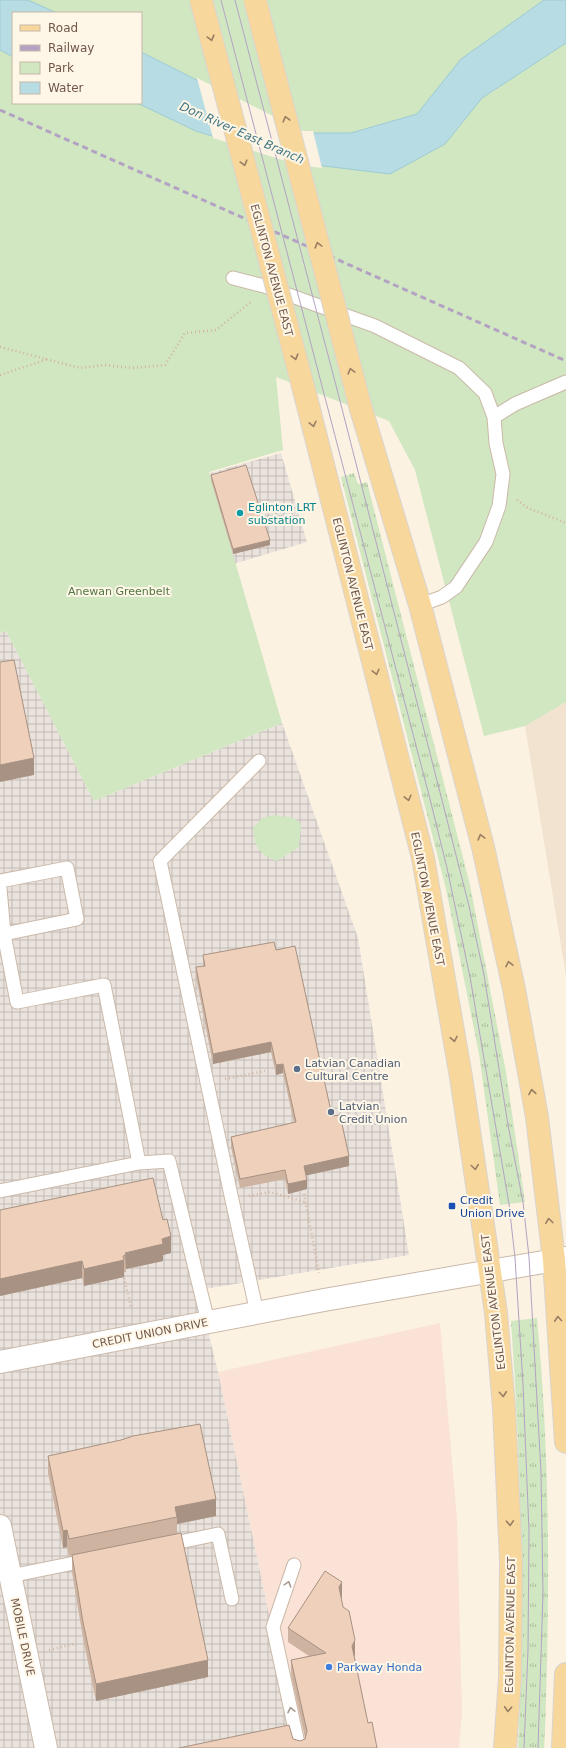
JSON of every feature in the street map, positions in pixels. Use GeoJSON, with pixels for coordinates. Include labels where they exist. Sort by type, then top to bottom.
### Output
{"type":"FeatureCollection","features":[{"type":"Feature","properties":{"kind":"main road","name":"EGLINTON AVENUE EAST"},"geometry":{"type":"LineString","coordinates":[[201,0],[303,386],[423,858],[461,1077],[496,1313],[504,1408],[511,1561],[510,1678],[506,1748]]}},
{"type":"Feature","properties":{"kind":"main road"},"geometry":{"type":"LineString","coordinates":[[255,0],[361,409],[420,605],[484,847],[514,989],[560,1259],[566,1442]]}},
{"type":"Feature","properties":{"kind":"main road"},"geometry":{"type":"LineString","coordinates":[[563,1748],[566,1674]]}},
{"type":"Feature","properties":{"kind":"street","name":"CREDIT UNION DRIVE"},"geometry":{"type":"LineString","coordinates":[[0,1362],[208,1322],[560,1259]]}},
{"type":"Feature","properties":{"kind":"street","name":"MOBILE DRIVE"},"geometry":{"type":"LineString","coordinates":[[0,1526],[46,1748]]}},
{"type":"Feature","properties":{"kind":"lane"},"geometry":{"type":"LineString","coordinates":[[233,278],[264,286],[375,326],[459,368],[486,393],[494,417],[496,443],[503,474],[499,506],[486,542],[456,587],[442,597],[420,605]]}},
{"type":"Feature","properties":{"kind":"lane"},"geometry":{"type":"LineString","coordinates":[[494,417],[515,404],[566,382]]}},
{"type":"Feature","properties":{"kind":"lane"},"geometry":{"type":"LineString","coordinates":[[258,1313],[232,1200],[160,861],[259,761]]}},
{"type":"Feature","properties":{"kind":"lane"},"geometry":{"type":"LineString","coordinates":[[0,881],[67,868],[77,919],[2,934]]}},
{"type":"Feature","properties":{"kind":"lane"},"geometry":{"type":"LineString","coordinates":[[0,888],[2,934],[17,1002],[104,985],[138,1163]]}},
{"type":"Feature","properties":{"kind":"lane"},"geometry":{"type":"LineString","coordinates":[[0,1191],[138,1163],[169,1161],[208,1322]]}},
{"type":"Feature","properties":{"kind":"lane"},"geometry":{"type":"LineString","coordinates":[[156,1547],[218,1534],[232,1599]]}},
{"type":"Feature","properties":{"kind":"lane"},"geometry":{"type":"LineString","coordinates":[[10,1576],[102,1558]]}},
{"type":"Feature","properties":{"kind":"lane"},"geometry":{"type":"LineString","coordinates":[[294,1565],[273,1627],[299,1748]]}},
{"type":"Feature","properties":{"kind":"path"},"geometry":{"type":"LineString","coordinates":[[0,347],[80,368],[105,365],[132,368],[165,366],[185,333],[216,330],[255,299],[264,286]]}},
{"type":"Feature","properties":{"kind":"path"},"geometry":{"type":"LineString","coordinates":[[0,375],[49,359]]}},
{"type":"Feature","properties":{"kind":"path"},"geometry":{"type":"LineString","coordinates":[[503,474],[512,496],[528,508],[566,523]]}},
{"type":"Feature","properties":{"kind":"path"},"geometry":{"type":"LineString","coordinates":[[207,1082],[265,1071]]}},
{"type":"Feature","properties":{"kind":"path"},"geometry":{"type":"LineString","coordinates":[[232,1200],[270,1192],[305,1202]]}},
{"type":"Feature","properties":{"kind":"path"},"geometry":{"type":"LineString","coordinates":[[304,1194],[319,1273]]}},
{"type":"Feature","properties":{"kind":"path"},"geometry":{"type":"LineString","coordinates":[[124,1278],[131,1308]]}},
{"type":"Feature","properties":{"kind":"path"},"geometry":{"type":"LineString","coordinates":[[49,1650],[74,1644]]}},
{"type":"Feature","properties":{"kind":"shaded area"},"geometry":{"type":"Polygon","coordinates":[[[281,453],[307,542],[230,565],[203,475],[281,453]]]}},
{"type":"Feature","properties":{"kind":"shaded area"},"geometry":{"type":"Polygon","coordinates":[[[6,631],[94,801],[282,723],[358,938],[409,1255],[198,1290],[218,1372],[297,1748],[0,1748],[0,633],[6,631]]]}},
{"type":"Feature","properties":{"kind":"shaded area"},"geometry":{"type":"Polygon","coordinates":[[[566,702],[566,976],[525,726],[566,702]]]}},
{"type":"Feature","properties":{"kind":"shaded area"},"geometry":{"type":"Polygon","coordinates":[[[440,1323],[457,1518],[462,1713],[459,1748],[297,1748],[218,1372],[440,1323]]]}},
{"type":"Feature","properties":{"kind":"green space","name":"Anewan Greenbelt"},"geometry":{"type":"Polygon","coordinates":[[[0,0],[566,0],[566,702],[525,726],[484,736],[415,470],[389,421],[276,377],[283,450],[209,472],[282,723],[94,801],[6,631],[0,633],[0,0]]]}},
{"type":"Feature","properties":{"kind":"green space"},"geometry":{"type":"Polygon","coordinates":[[[354,473],[358,484],[367,482],[470,885],[506,1072],[525,1202],[500,1205],[479,1054],[446,889],[341,477],[354,473]]]}},
{"type":"Feature","properties":{"kind":"green space"},"geometry":{"type":"Polygon","coordinates":[[[273,815],[294,818],[301,824],[299,847],[277,861],[262,852],[256,845],[253,828],[262,818],[273,815]]]}},
{"type":"Feature","properties":{"kind":"green space"},"geometry":{"type":"Polygon","coordinates":[[[537,1318],[547,1472],[548,1627],[545,1730],[544,1748],[518,1748],[521,1641],[521,1534],[511,1321],[537,1318]]]}},
{"type":"Feature","properties":{"kind":"water"},"geometry":{"type":"Polygon","coordinates":[[[0,0],[28,0],[55,12],[12,12],[12,56],[0,50],[0,0]]]}},
{"type":"Feature","properties":{"kind":"water","name":"Don River East Branch"},"geometry":{"type":"Polygon","coordinates":[[[544,0],[566,0],[566,43],[482,98],[445,144],[390,174],[299,163],[196,131],[139,104],[142,104],[142,53],[302,133],[351,133],[417,114],[461,59],[544,0]]]}},
{"type":"Feature","properties":{"kind":"pier"},"geometry":{"type":"Polygon","coordinates":[[[197,78],[303,131],[313,131],[322,168],[298,165],[213,138],[197,78]]]}},
{"type":"Feature","properties":{"kind":"building","name":"Eglinton LRT substation"},"geometry":{"type":"Polygon","coordinates":[[[246,465],[270,540],[233,549],[211,475],[246,465]]]}},
{"type":"Feature","properties":{"kind":"building"},"geometry":{"type":"Polygon","coordinates":[[[14,660],[34,758],[0,765],[0,662],[14,660]]]}},
{"type":"Feature","properties":{"kind":"building","name":"Latvian Canadian Cultural Centre"},"geometry":{"type":"Polygon","coordinates":[[[274,942],[276,950],[295,946],[332,1116],[340,1115],[349,1156],[304,1166],[307,1180],[288,1184],[285,1170],[240,1179],[231,1137],[296,1122],[283,1064],[276,1065],[271,1042],[213,1054],[196,967],[205,966],[203,955],[274,942]]]}},
{"type":"Feature","properties":{"kind":"building"},"geometry":{"type":"Polygon","coordinates":[[[153,1178],[163,1220],[167,1219],[171,1236],[162,1239],[163,1244],[125,1253],[126,1255],[123,1256],[124,1260],[84,1269],[82,1261],[0,1279],[0,1210],[153,1178]]]}},
{"type":"Feature","properties":{"kind":"building"},"geometry":{"type":"Polygon","coordinates":[[[200,1424],[216,1499],[175,1507],[177,1517],[69,1539],[67,1530],[63,1531],[48,1456],[133,1436],[200,1424]]]}},
{"type":"Feature","properties":{"kind":"building"},"geometry":{"type":"Polygon","coordinates":[[[181,1533],[208,1660],[96,1684],[83,1622],[72,1555],[181,1533]]]}},
{"type":"Feature","properties":{"kind":"building","name":"Parkway Honda"},"geometry":{"type":"Polygon","coordinates":[[[325,1571],[342,1582],[339,1587],[343,1607],[349,1611],[355,1640],[352,1646],[368,1723],[372,1722],[377,1748],[179,1748],[289,1725],[293,1739],[300,1741],[305,1739],[307,1731],[291,1660],[326,1653],[288,1628],[325,1571]]]}},
{"type":"Feature","properties":{"kind":"tram line"},"geometry":{"type":"LineString","coordinates":[[221,0],[430,799],[447,868],[470,977],[509,1204],[515,1258],[523,1384],[529,1532],[528,1650],[524,1748]]}},
{"type":"Feature","properties":{"kind":"tram line"},"geometry":{"type":"LineString","coordinates":[[235,0],[339,397],[469,906],[484,975],[508,1125],[523,1202],[529,1257],[541,1472],[543,1593],[538,1748]]}},
{"type":"Feature","properties":{"kind":"railway"},"geometry":{"type":"LineString","coordinates":[[0,110],[566,361]]}},
{"type":"Feature","properties":{"kind":"place","name":"Eglinton LRT substation"},"geometry":{"type":"Point","coordinates":[240,513]}},
{"type":"Feature","properties":{"kind":"place","name":"Latvian Canadian Cultural Centre"},"geometry":{"type":"Point","coordinates":[297,1069]}},
{"type":"Feature","properties":{"kind":"place","name":"Latvian Credit Union"},"geometry":{"type":"Point","coordinates":[331,1112]}},
{"type":"Feature","properties":{"kind":"place","name":"Credit Union Drive"},"geometry":{"type":"Point","coordinates":[452,1206]}},
{"type":"Feature","properties":{"kind":"place","name":"Parkway Honda"},"geometry":{"type":"Point","coordinates":[329,1667]}}]}
